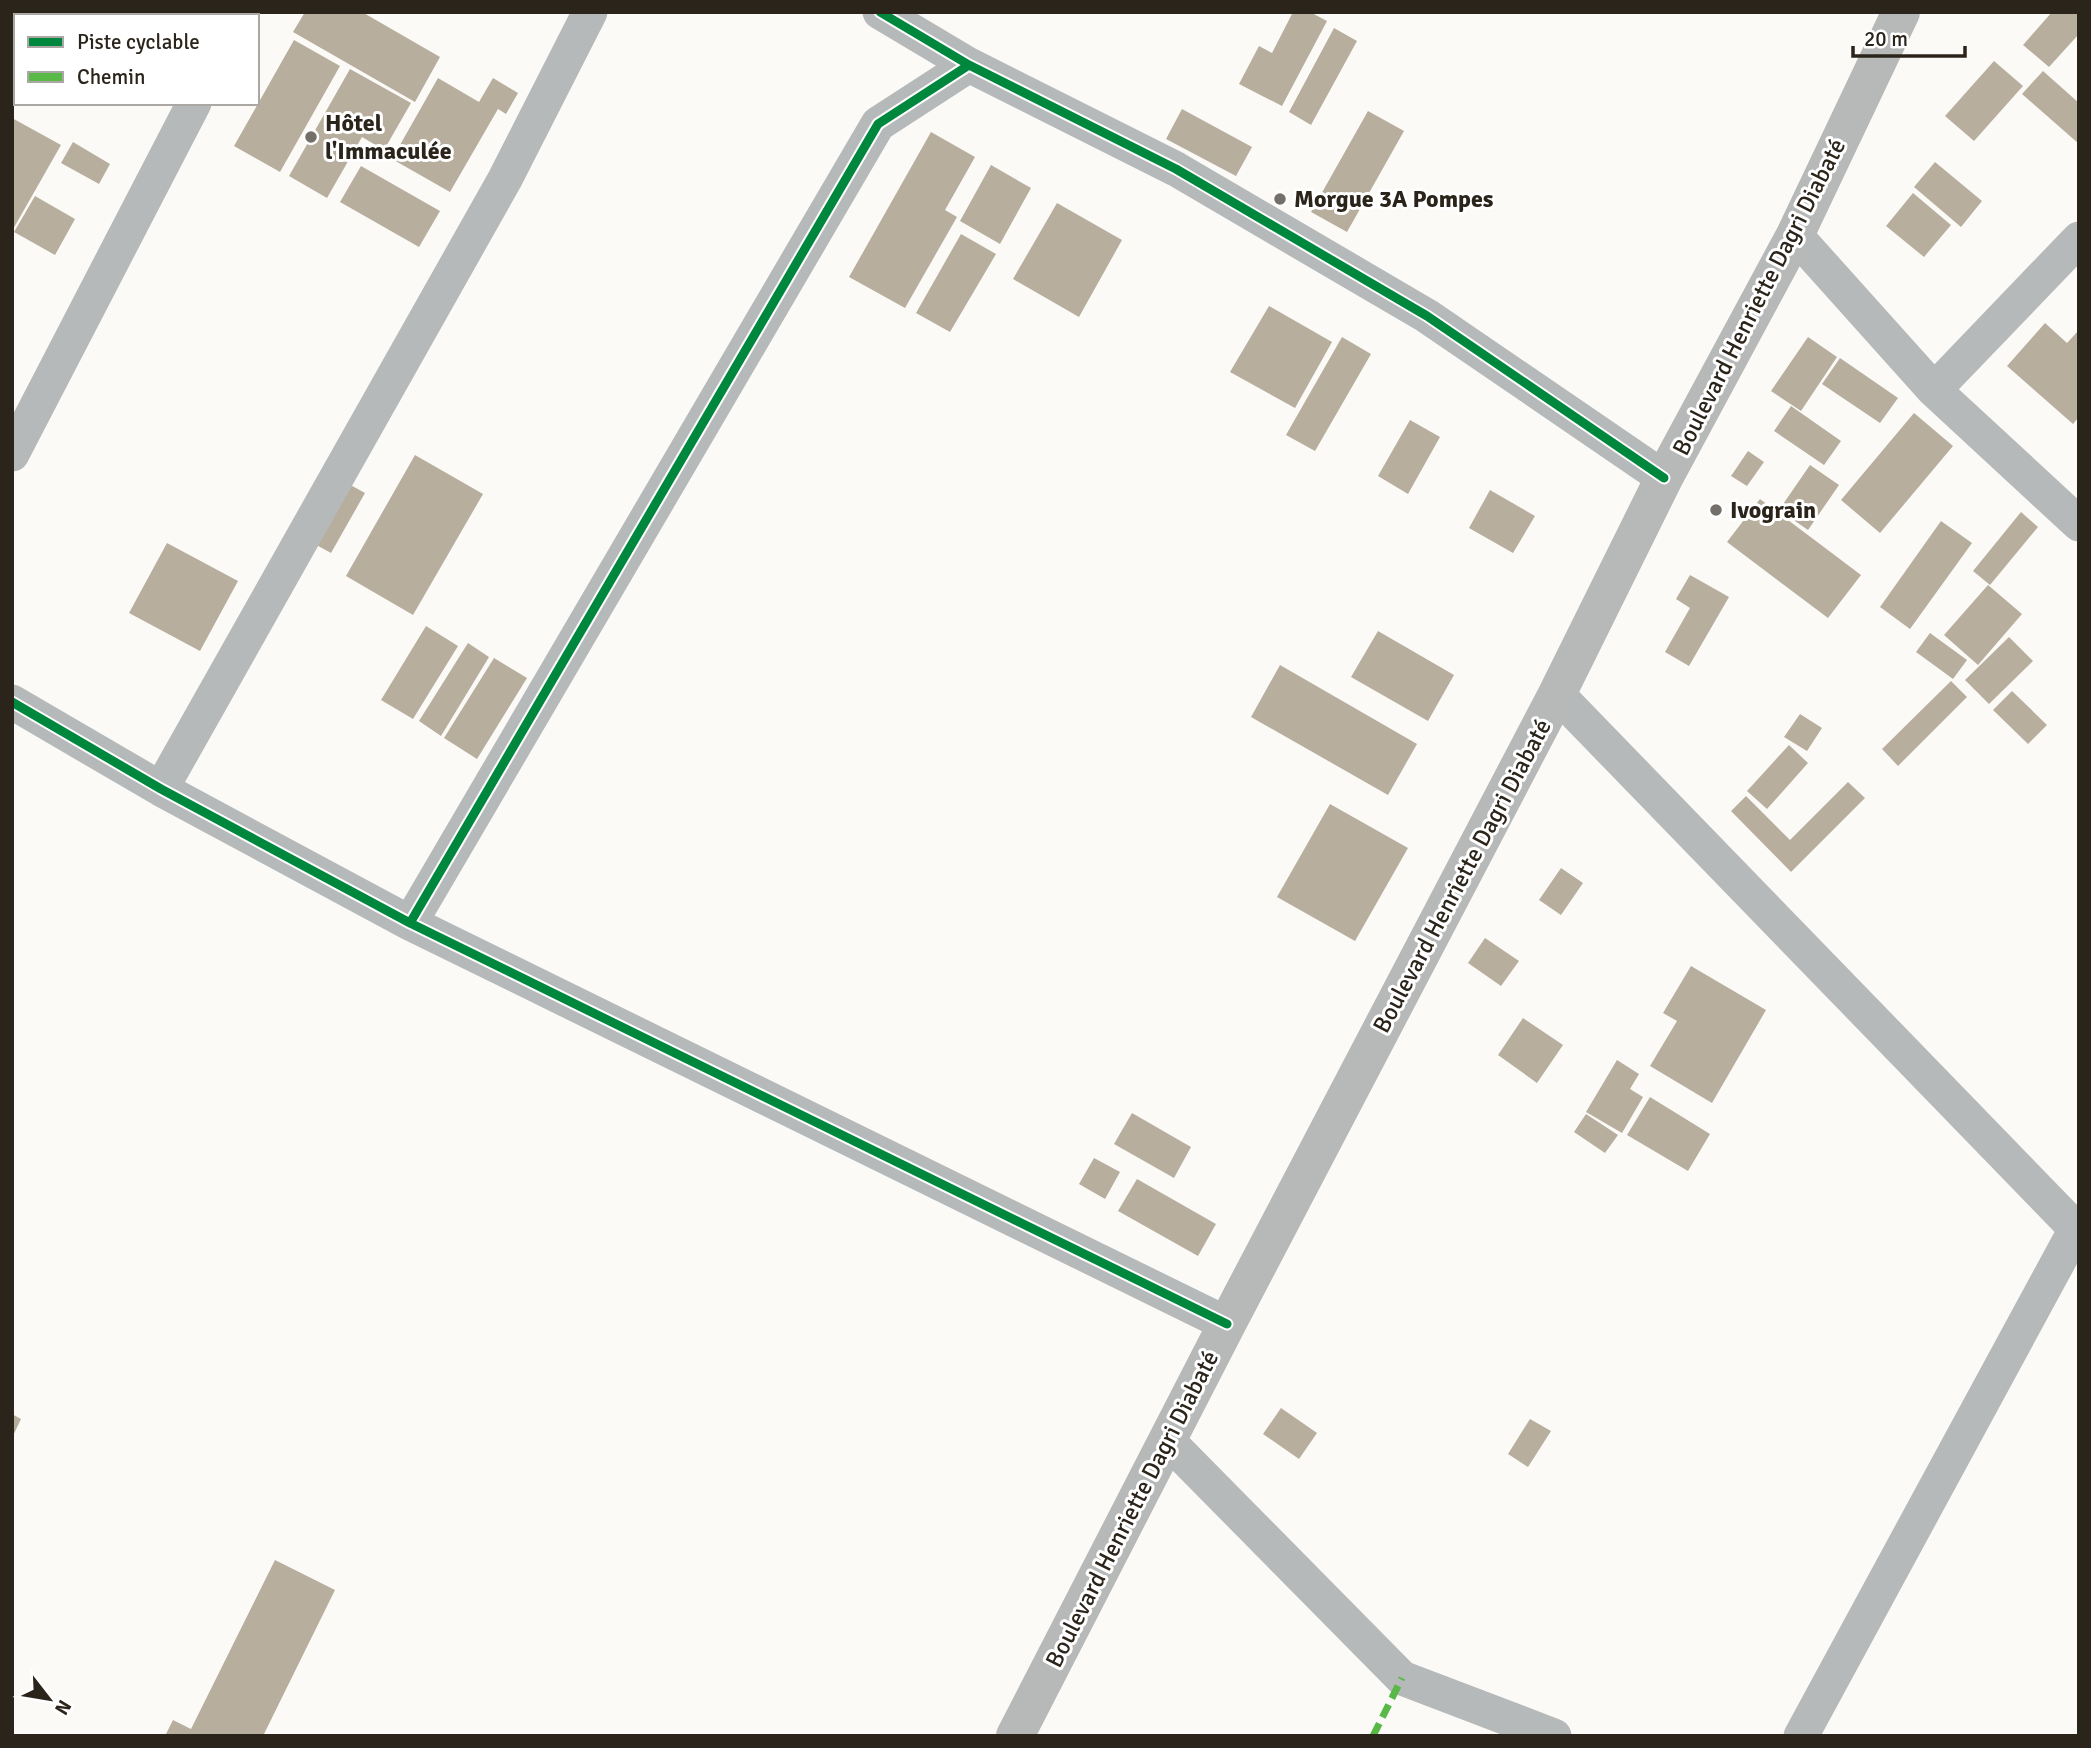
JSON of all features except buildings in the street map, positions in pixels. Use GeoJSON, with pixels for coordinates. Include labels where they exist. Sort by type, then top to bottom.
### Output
{"type":"FeatureCollection","features":[{"type":"Feature","properties":{"kind":"main road","name":"Boulevard Henriette Dagri Diabaté"},"geometry":{"type":"LineString","coordinates":[[1015,1736],[1227,1324],[1558,694],[1664,478],[1795,235],[1901,12]]}},
{"type":"Feature","properties":{"kind":"street"},"geometry":{"type":"LineString","coordinates":[[161,789],[505,179],[590,12]]}},
{"type":"Feature","properties":{"kind":"street"},"geometry":{"type":"LineString","coordinates":[[880,12],[970,65],[1176,169],[1427,316],[1664,478]]}},
{"type":"Feature","properties":{"kind":"street"},"geometry":{"type":"LineString","coordinates":[[410,923],[878,124],[970,65]]}},
{"type":"Feature","properties":{"kind":"street"},"geometry":{"type":"LineString","coordinates":[[12,454],[193,105]]}},
{"type":"Feature","properties":{"kind":"street"},"geometry":{"type":"LineString","coordinates":[[1795,235],[1934,390],[2079,524]]}},
{"type":"Feature","properties":{"kind":"street"},"geometry":{"type":"LineString","coordinates":[[1934,390],[2079,239]]}},
{"type":"Feature","properties":{"kind":"street"},"geometry":{"type":"LineString","coordinates":[[1558,694],[2077,1231],[1801,1736]]}},
{"type":"Feature","properties":{"kind":"street"},"geometry":{"type":"LineString","coordinates":[[12,702],[161,789],[410,923],[1227,1324]]}},
{"type":"Feature","properties":{"kind":"street"},"geometry":{"type":"LineString","coordinates":[[1168,1441],[1402,1678],[1554,1736]]}},
{"type":"Feature","properties":{"kind":"marked path"},"geometry":{"type":"LineString","coordinates":[[1373,1736],[1402,1678]]}},
{"type":"Feature","properties":{"kind":"cycle path"},"geometry":{"type":"LineString","coordinates":[[880,12],[969,65],[1176,169],[1427,316],[1664,478]]}},
{"type":"Feature","properties":{"kind":"cycle path"},"geometry":{"type":"LineString","coordinates":[[410,923],[878,124],[969,65]]}},
{"type":"Feature","properties":{"kind":"cycle path"},"geometry":{"type":"LineString","coordinates":[[12,702],[161,789],[410,923],[1227,1324]]}},
{"type":"Feature","properties":{"kind":"place","name":"Hôtel l'Immaculée"},"geometry":{"type":"Point","coordinates":[311,137]}},
{"type":"Feature","properties":{"kind":"place","name":"Morgue 3A Pompes"},"geometry":{"type":"Point","coordinates":[1280,199]}},
{"type":"Feature","properties":{"kind":"place","name":"Ivograin"},"geometry":{"type":"Point","coordinates":[1716,510]}}]}
